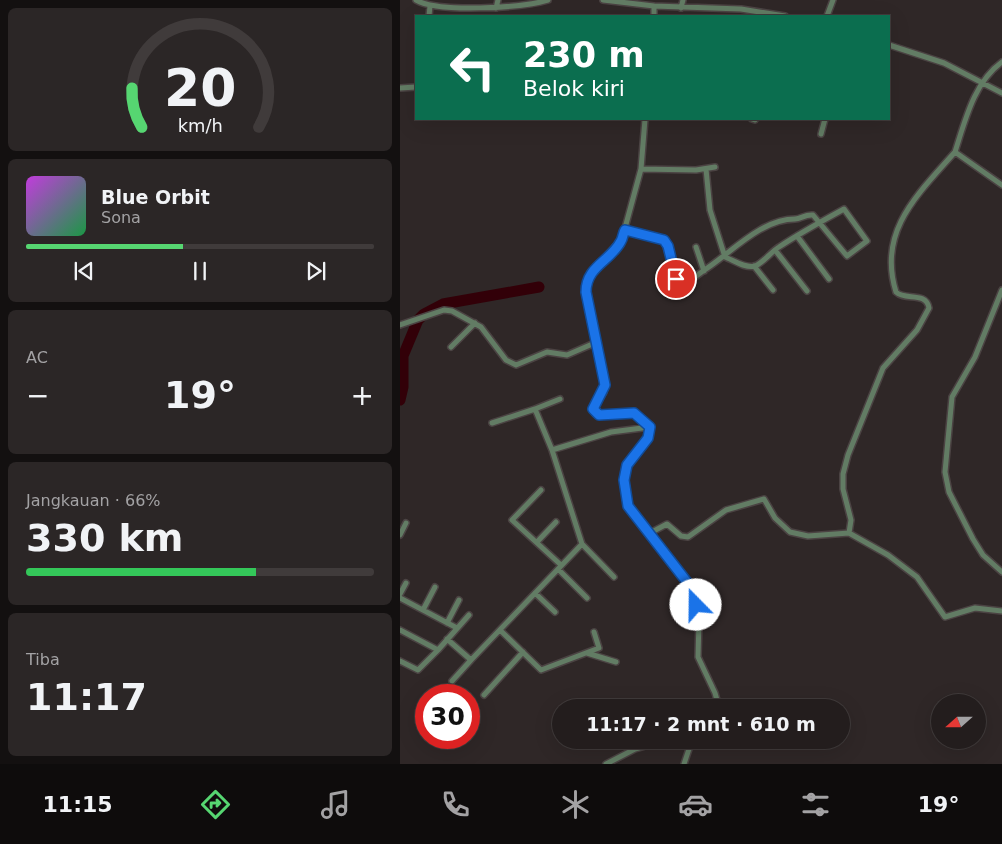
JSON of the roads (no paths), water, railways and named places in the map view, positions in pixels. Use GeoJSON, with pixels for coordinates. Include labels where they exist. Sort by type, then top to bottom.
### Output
{"type":"FeatureCollection","features":[{"type":"Feature","properties":{"kind":"street"},"geometry":{"type":"LineString","coordinates":[[416,0],[430,6],[496,8],[522,7],[548,0]]}},
{"type":"Feature","properties":{"kind":"street"},"geometry":{"type":"LineString","coordinates":[[496,8],[498,0]]}},
{"type":"Feature","properties":{"kind":"street"},"geometry":{"type":"LineString","coordinates":[[604,0],[681,8],[735,9],[773,15]]}},
{"type":"Feature","properties":{"kind":"street"},"geometry":{"type":"LineString","coordinates":[[681,8],[683,0]]}},
{"type":"Feature","properties":{"kind":"street"},"geometry":{"type":"LineString","coordinates":[[827,15],[833,0]]}},
{"type":"Feature","properties":{"kind":"street"},"geometry":{"type":"LineString","coordinates":[[429,15],[430,6]]}},
{"type":"Feature","properties":{"kind":"street"},"geometry":{"type":"LineString","coordinates":[[654,6],[654,15]]}},
{"type":"Feature","properties":{"kind":"street"},"geometry":{"type":"LineString","coordinates":[[890,45],[944,63],[1002,94]]}},
{"type":"Feature","properties":{"kind":"street"},"geometry":{"type":"LineString","coordinates":[[849,533],[851,520],[843,489],[843,474],[848,455],[883,368],[917,330],[929,308],[928,304],[922,299],[901,296],[896,292],[892,267],[895,232],[902,216],[955,152],[966,118],[982,82],[1002,62]]}},
{"type":"Feature","properties":{"kind":"street"},"geometry":{"type":"LineString","coordinates":[[400,88],[415,87]]}},
{"type":"Feature","properties":{"kind":"street"},"geometry":{"type":"LineString","coordinates":[[645,120],[641,169],[621,242],[596,268],[587,282],[586,292],[605,388],[595,403],[594,412],[606,416],[634,413],[650,427]]}},
{"type":"Feature","properties":{"kind":"street"},"geometry":{"type":"LineString","coordinates":[[821,134],[825,120]]}},
{"type":"Feature","properties":{"kind":"street"},"geometry":{"type":"LineString","coordinates":[[955,152],[1002,185]]}},
{"type":"Feature","properties":{"kind":"street"},"geometry":{"type":"LineString","coordinates":[[641,169],[706,169],[715,167]]}},
{"type":"Feature","properties":{"kind":"street"},"geometry":{"type":"LineString","coordinates":[[625,230],[664,240],[677,282],[686,282],[725,257],[759,231],[784,218],[793,219],[813,214],[820,223],[847,256],[867,241],[844,209],[820,223],[797,236],[754,266],[745,266],[725,257],[710,210],[706,169]]}},
{"type":"Feature","properties":{"kind":"street"},"geometry":{"type":"LineString","coordinates":[[797,236],[829,279]]}},
{"type":"Feature","properties":{"kind":"street"},"geometry":{"type":"LineString","coordinates":[[696,247],[704,271]]}},
{"type":"Feature","properties":{"kind":"street"},"geometry":{"type":"LineString","coordinates":[[775,250],[807,291]]}},
{"type":"Feature","properties":{"kind":"street"},"geometry":{"type":"LineString","coordinates":[[754,266],[773,290]]}},
{"type":"Feature","properties":{"kind":"street"},"geometry":{"type":"LineString","coordinates":[[1002,290],[975,357],[952,397],[945,472],[949,492],[973,539],[983,555],[1002,572]]}},
{"type":"Feature","properties":{"kind":"street"},"geometry":{"type":"LineString","coordinates":[[400,325],[448,310],[475,323],[491,338],[506,360],[516,365],[548,352],[567,355],[597,342]]}},
{"type":"Feature","properties":{"kind":"street"},"geometry":{"type":"LineString","coordinates":[[451,347],[475,323]]}},
{"type":"Feature","properties":{"kind":"street"},"geometry":{"type":"LineString","coordinates":[[492,423],[560,399]]}},
{"type":"Feature","properties":{"kind":"street"},"geometry":{"type":"LineString","coordinates":[[535,409],[552,450],[582,544],[614,577]]}},
{"type":"Feature","properties":{"kind":"street"},"geometry":{"type":"LineString","coordinates":[[552,450],[611,432],[650,427]]}},
{"type":"Feature","properties":{"kind":"street"},"geometry":{"type":"LineString","coordinates":[[650,427],[648,438],[627,465],[624,480],[628,506],[636,519],[650,533],[687,582],[694,597],[699,620],[698,657],[716,693],[717,699]]}},
{"type":"Feature","properties":{"kind":"street"},"geometry":{"type":"LineString","coordinates":[[541,490],[512,520],[537,542],[587,598]]}},
{"type":"Feature","properties":{"kind":"street"},"geometry":{"type":"LineString","coordinates":[[650,533],[667,524],[681,536],[688,537],[726,510],[763,499],[766,500],[779,522],[790,532],[808,536],[849,533],[888,555],[916,577],[943,616],[948,617],[975,608],[1002,611]]}},
{"type":"Feature","properties":{"kind":"street"},"geometry":{"type":"LineString","coordinates":[[537,542],[556,522]]}},
{"type":"Feature","properties":{"kind":"street"},"geometry":{"type":"LineString","coordinates":[[400,535],[406,523]]}},
{"type":"Feature","properties":{"kind":"street"},"geometry":{"type":"LineString","coordinates":[[452,681],[582,544]]}},
{"type":"Feature","properties":{"kind":"street"},"geometry":{"type":"LineString","coordinates":[[400,594],[406,583]]}},
{"type":"Feature","properties":{"kind":"street"},"geometry":{"type":"LineString","coordinates":[[423,610],[436,587]]}},
{"type":"Feature","properties":{"kind":"street"},"geometry":{"type":"LineString","coordinates":[[535,594],[556,612]]}},
{"type":"Feature","properties":{"kind":"street"},"geometry":{"type":"LineString","coordinates":[[400,598],[457,628]]}},
{"type":"Feature","properties":{"kind":"street"},"geometry":{"type":"LineString","coordinates":[[447,623],[459,600]]}},
{"type":"Feature","properties":{"kind":"street"},"geometry":{"type":"LineString","coordinates":[[400,661],[418,670],[469,615]]}},
{"type":"Feature","properties":{"kind":"street"},"geometry":{"type":"LineString","coordinates":[[400,630],[438,650]]}},
{"type":"Feature","properties":{"kind":"street"},"geometry":{"type":"LineString","coordinates":[[500,630],[541,670],[599,648],[594,632]]}},
{"type":"Feature","properties":{"kind":"street"},"geometry":{"type":"LineString","coordinates":[[447,639],[471,660]]}},
{"type":"Feature","properties":{"kind":"street"},"geometry":{"type":"LineString","coordinates":[[484,695],[523,652]]}},
{"type":"Feature","properties":{"kind":"street"},"geometry":{"type":"LineString","coordinates":[[587,653],[616,662]]}},
{"type":"Feature","properties":{"kind":"street"},"geometry":{"type":"LineString","coordinates":[[606,764],[635,749]]}},
{"type":"Feature","properties":{"kind":"street"},"geometry":{"type":"LineString","coordinates":[[684,764],[689,749]]}},
{"type":"Feature","properties":{"kind":"waterway"},"geometry":{"type":"LineString","coordinates":[[400,400],[403,387],[403,356],[418,320],[424,314],[443,304],[539,287]]}}]}
